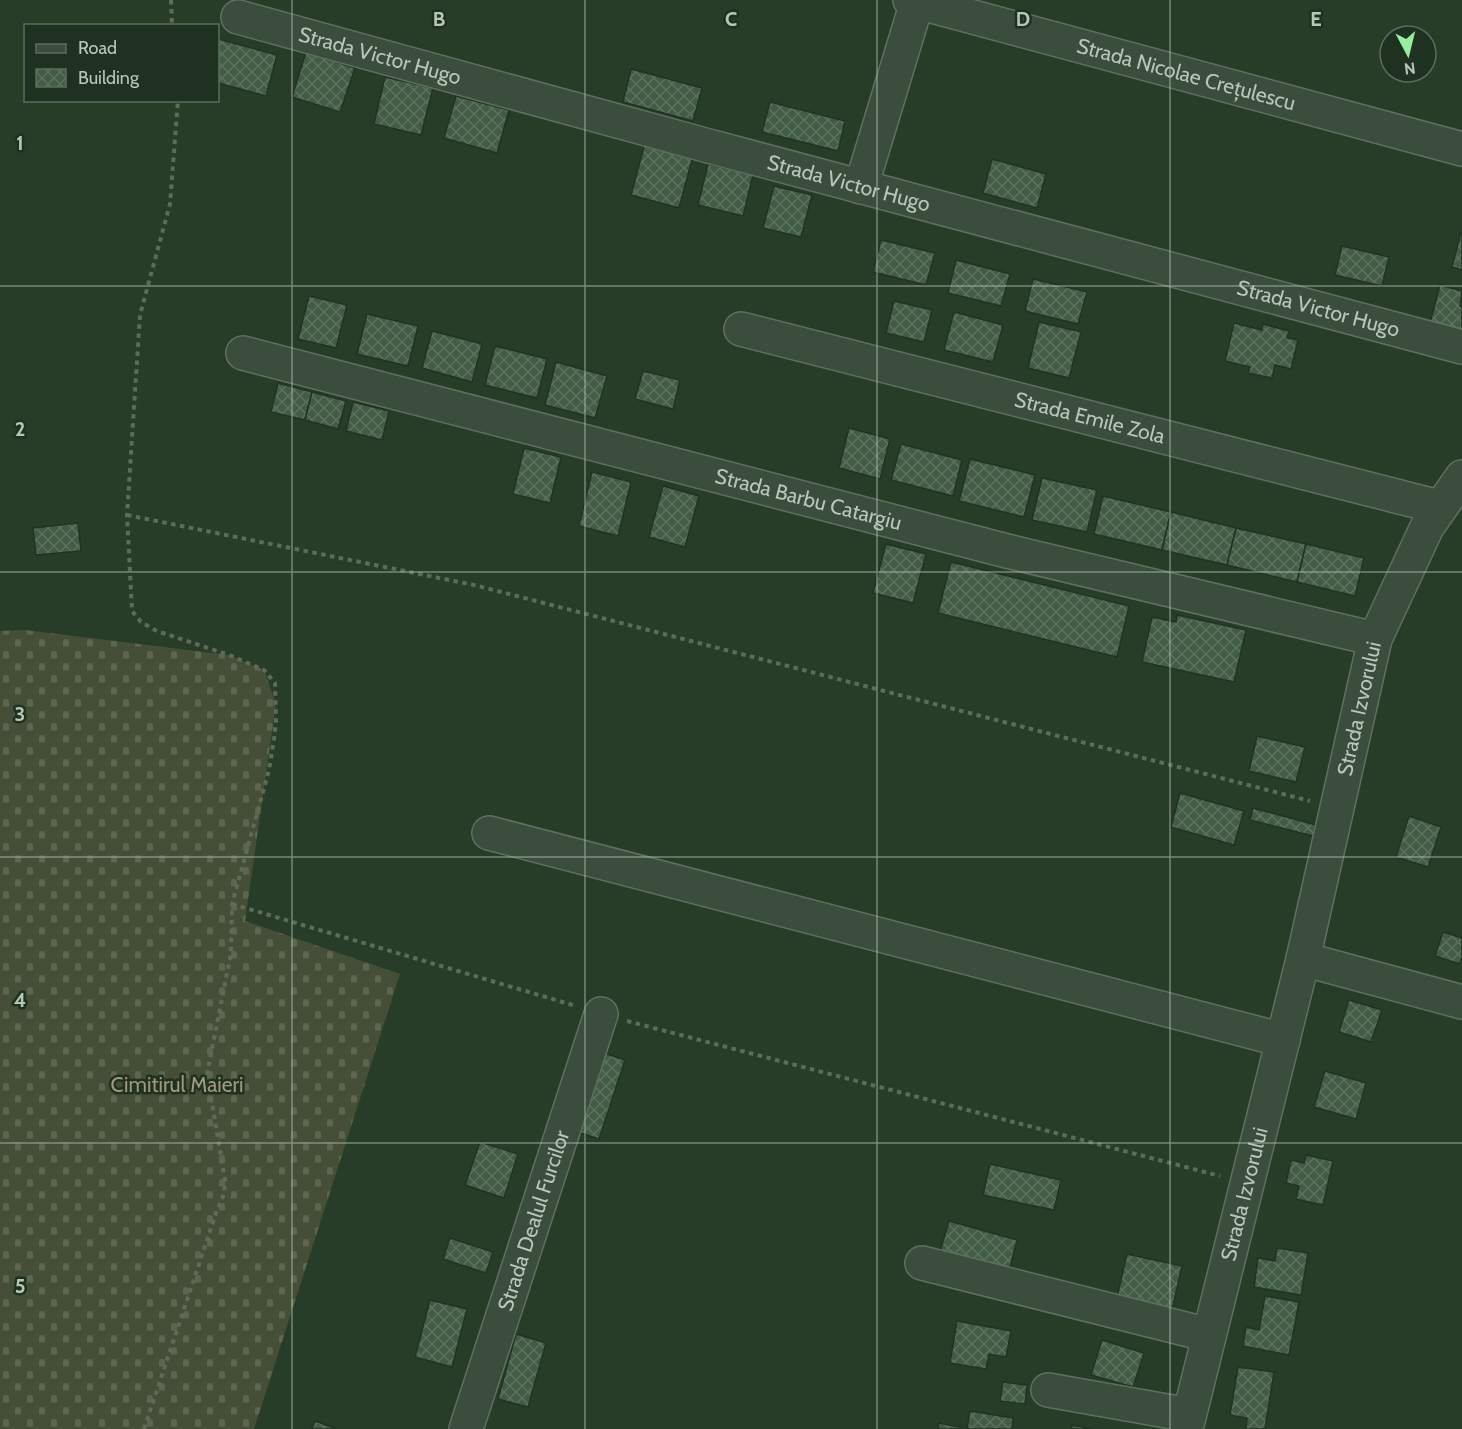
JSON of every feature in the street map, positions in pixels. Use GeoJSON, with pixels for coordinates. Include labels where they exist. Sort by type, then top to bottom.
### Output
{"type":"FeatureCollection","features":[{"type":"Feature","properties":{"kind":"street","name":"Strada Nicolae Crețulescu"},"geometry":{"type":"LineString","coordinates":[[913,1],[1462,149]]}},
{"type":"Feature","properties":{"kind":"street"},"geometry":{"type":"LineString","coordinates":[[861,187],[913,1]]}},
{"type":"Feature","properties":{"kind":"street","name":"Strada Victor Hugo"},"geometry":{"type":"LineString","coordinates":[[238,17],[861,187],[1462,347]]}},
{"type":"Feature","properties":{"kind":"street","name":"Strada Emile Zola"},"geometry":{"type":"LineString","coordinates":[[741,329],[1455,488]]}},
{"type":"Feature","properties":{"kind":"street","name":"Strada Barbu Catargiu"},"geometry":{"type":"LineString","coordinates":[[243,353],[1007,552],[1375,639]]}},
{"type":"Feature","properties":{"kind":"street","name":"Strada Izvorului"},"geometry":{"type":"LineString","coordinates":[[1187,1422],[1303,959],[1375,639],[1427,527],[1455,488]]}},
{"type":"Feature","properties":{"kind":"street"},"geometry":{"type":"LineString","coordinates":[[489,833],[1283,1040]]}},
{"type":"Feature","properties":{"kind":"street"},"geometry":{"type":"LineString","coordinates":[[1303,959],[1462,1002]]}},
{"type":"Feature","properties":{"kind":"street","name":"Strada Dealul Furcilor"},"geometry":{"type":"LineString","coordinates":[[466,1429],[601,1014]]}},
{"type":"Feature","properties":{"kind":"street"},"geometry":{"type":"LineString","coordinates":[[922,1263],[1209,1335]]}},
{"type":"Feature","properties":{"kind":"street"},"geometry":{"type":"LineString","coordinates":[[1048,1390],[1187,1422]]}},
{"type":"Feature","properties":{"kind":"path"},"geometry":{"type":"LineString","coordinates":[[171,0],[172,24]]}},
{"type":"Feature","properties":{"kind":"path"},"geometry":{"type":"LineString","coordinates":[[144,1429],[224,1194],[225,1180],[207,1074],[231,953],[232,904],[269,770],[276,721],[275,683],[264,669],[157,631],[141,622],[132,611],[127,515],[140,315],[170,204],[178,102]]}},
{"type":"Feature","properties":{"kind":"path"},"geometry":{"type":"LineString","coordinates":[[127,515],[474,585],[1337,808]]}},
{"type":"Feature","properties":{"kind":"path"},"geometry":{"type":"LineString","coordinates":[[232,904],[601,1014],[1247,1184]]}},
{"type":"Feature","properties":{"kind":"green space","name":"Cimitirul Maieri"},"geometry":{"type":"Polygon","coordinates":[[[25,630],[229,655],[264,670],[276,704],[245,921],[400,974],[254,1429],[0,1429],[0,631],[25,630]]]}},
{"type":"Feature","properties":{"kind":"building"},"geometry":{"type":"Polygon","coordinates":[[[219,39],[277,55],[266,96],[219,83],[219,39]]]}},
{"type":"Feature","properties":{"kind":"building"},"geometry":{"type":"Polygon","coordinates":[[[306,52],[355,68],[340,112],[292,97],[306,52]]]}},
{"type":"Feature","properties":{"kind":"building"},"geometry":{"type":"Polygon","coordinates":[[[631,69],[702,88],[693,121],[623,102],[631,69]]]}},
{"type":"Feature","properties":{"kind":"building"},"geometry":{"type":"Polygon","coordinates":[[[385,77],[433,88],[421,135],[374,124],[385,77]]]}},
{"type":"Feature","properties":{"kind":"building"},"geometry":{"type":"Polygon","coordinates":[[[456,96],[509,110],[497,153],[444,138],[456,96]]]}},
{"type":"Feature","properties":{"kind":"building"},"geometry":{"type":"Polygon","coordinates":[[[770,102],[845,121],[838,151],[762,132],[770,102]]]}},
{"type":"Feature","properties":{"kind":"building"},"geometry":{"type":"Polygon","coordinates":[[[645,143],[693,156],[679,208],[631,195],[645,143]]]}},
{"type":"Feature","properties":{"kind":"building"},"geometry":{"type":"Polygon","coordinates":[[[992,159],[1046,174],[1037,208],[983,193],[992,159]]]}},
{"type":"Feature","properties":{"kind":"building"},"geometry":{"type":"Polygon","coordinates":[[[708,164],[753,175],[743,216],[698,205],[708,164]]]}},
{"type":"Feature","properties":{"kind":"building"},"geometry":{"type":"Polygon","coordinates":[[[774,186],[812,195],[801,237],[763,228],[774,186]]]}},
{"type":"Feature","properties":{"kind":"building"},"geometry":{"type":"Polygon","coordinates":[[[1462,233],[1462,270],[1452,267],[1462,233]]]}},
{"type":"Feature","properties":{"kind":"building"},"geometry":{"type":"Polygon","coordinates":[[[881,240],[935,253],[926,285],[873,272],[881,240]]]}},
{"type":"Feature","properties":{"kind":"building"},"geometry":{"type":"Polygon","coordinates":[[[1342,246],[1389,257],[1382,286],[1335,275],[1342,246]]]}},
{"type":"Feature","properties":{"kind":"building"},"geometry":{"type":"Polygon","coordinates":[[[956,260],[1010,274],[1001,306],[948,293],[956,260]]]}},
{"type":"Feature","properties":{"kind":"building"},"geometry":{"type":"Polygon","coordinates":[[[1033,279],[1087,292],[1078,324],[1025,311],[1033,279]]]}},
{"type":"Feature","properties":{"kind":"building"},"geometry":{"type":"Polygon","coordinates":[[[1440,285],[1462,291],[1460,306],[1462,307],[1462,336],[1429,327],[1440,285]]]}},
{"type":"Feature","properties":{"kind":"building"},"geometry":{"type":"Polygon","coordinates":[[[309,296],[347,305],[336,348],[298,339],[309,296]]]}},
{"type":"Feature","properties":{"kind":"building"},"geometry":{"type":"Polygon","coordinates":[[[894,301],[932,310],[924,342],[886,333],[894,301]]]}},
{"type":"Feature","properties":{"kind":"building"},"geometry":{"type":"Polygon","coordinates":[[[954,312],[1003,325],[993,362],[944,350],[954,312]]]}},
{"type":"Feature","properties":{"kind":"building"},"geometry":{"type":"Polygon","coordinates":[[[367,314],[418,326],[408,366],[357,354],[367,314]]]}},
{"type":"Feature","properties":{"kind":"building"},"geometry":{"type":"Polygon","coordinates":[[[1039,322],[1081,332],[1069,378],[1028,368],[1039,322]]]}},
{"type":"Feature","properties":{"kind":"building"},"geometry":{"type":"Polygon","coordinates":[[[1234,323],[1262,330],[1263,324],[1289,331],[1287,338],[1298,340],[1291,369],[1275,365],[1272,378],[1248,373],[1250,367],[1225,361],[1234,323]]]}},
{"type":"Feature","properties":{"kind":"building"},"geometry":{"type":"Polygon","coordinates":[[[432,331],[482,344],[472,382],[422,368],[432,331]]]}},
{"type":"Feature","properties":{"kind":"building"},"geometry":{"type":"Polygon","coordinates":[[[495,346],[547,359],[537,398],[485,385],[495,346]]]}},
{"type":"Feature","properties":{"kind":"building"},"geometry":{"type":"Polygon","coordinates":[[[556,362],[607,376],[595,418],[545,405],[556,362]]]}},
{"type":"Feature","properties":{"kind":"building"},"geometry":{"type":"Polygon","coordinates":[[[643,371],[680,380],[673,409],[635,399],[643,371]]]}},
{"type":"Feature","properties":{"kind":"building"},"geometry":{"type":"Polygon","coordinates":[[[278,383],[312,392],[305,420],[271,412],[278,383]]]}},
{"type":"Feature","properties":{"kind":"building"},"geometry":{"type":"Polygon","coordinates":[[[312,392],[346,401],[338,429],[305,420],[312,392]]]}},
{"type":"Feature","properties":{"kind":"building"},"geometry":{"type":"Polygon","coordinates":[[[353,402],[389,411],[382,440],[346,431],[353,402]]]}},
{"type":"Feature","properties":{"kind":"building"},"geometry":{"type":"Polygon","coordinates":[[[849,428],[890,439],[880,479],[839,468],[849,428]]]}},
{"type":"Feature","properties":{"kind":"building"},"geometry":{"type":"Polygon","coordinates":[[[901,444],[962,460],[953,496],[891,480],[901,444]]]}},
{"type":"Feature","properties":{"kind":"building"},"geometry":{"type":"Polygon","coordinates":[[[524,448],[561,457],[550,503],[513,494],[524,448]]]}},
{"type":"Feature","properties":{"kind":"building"},"geometry":{"type":"Polygon","coordinates":[[[970,459],[1035,475],[1024,517],[959,501],[970,459]]]}},
{"type":"Feature","properties":{"kind":"building"},"geometry":{"type":"Polygon","coordinates":[[[592,472],[631,482],[618,536],[579,526],[592,472]]]}},
{"type":"Feature","properties":{"kind":"building"},"geometry":{"type":"Polygon","coordinates":[[[1042,478],[1097,490],[1087,532],[1032,520],[1042,478]]]}},
{"type":"Feature","properties":{"kind":"building"},"geometry":{"type":"Polygon","coordinates":[[[663,486],[699,496],[685,547],[649,537],[663,486]]]}},
{"type":"Feature","properties":{"kind":"building"},"geometry":{"type":"Polygon","coordinates":[[[1103,496],[1171,512],[1162,550],[1094,534],[1103,496]]]}},
{"type":"Feature","properties":{"kind":"building"},"geometry":{"type":"Polygon","coordinates":[[[1171,512],[1236,528],[1227,565],[1162,550],[1171,512]]]}},
{"type":"Feature","properties":{"kind":"building"},"geometry":{"type":"Polygon","coordinates":[[[78,523],[81,551],[36,555],[33,528],[78,523]]]}},
{"type":"Feature","properties":{"kind":"building"},"geometry":{"type":"Polygon","coordinates":[[[1236,528],[1306,544],[1297,582],[1227,565],[1236,528]]]}},
{"type":"Feature","properties":{"kind":"building"},"geometry":{"type":"Polygon","coordinates":[[[886,544],[926,554],[913,603],[873,593],[886,544]]]}},
{"type":"Feature","properties":{"kind":"building"},"geometry":{"type":"Polygon","coordinates":[[[1306,544],[1364,558],[1355,596],[1297,582],[1306,544]]]}},
{"type":"Feature","properties":{"kind":"building"},"geometry":{"type":"Polygon","coordinates":[[[951,562],[1129,606],[1117,657],[938,613],[951,562]]]}},
{"type":"Feature","properties":{"kind":"building"},"geometry":{"type":"Polygon","coordinates":[[[1177,615],[1246,630],[1234,682],[1142,662],[1152,617],[1176,622],[1177,615]]]}},
{"type":"Feature","properties":{"kind":"building"},"geometry":{"type":"Polygon","coordinates":[[[1257,736],[1305,747],[1296,782],[1249,771],[1257,736]]]}},
{"type":"Feature","properties":{"kind":"building"},"geometry":{"type":"Polygon","coordinates":[[[1180,793],[1244,811],[1234,845],[1171,827],[1180,793]]]}},
{"type":"Feature","properties":{"kind":"building"},"geometry":{"type":"Polygon","coordinates":[[[1253,808],[1316,825],[1313,836],[1250,820],[1253,808]]]}},
{"type":"Feature","properties":{"kind":"building"},"geometry":{"type":"Polygon","coordinates":[[[1409,816],[1441,827],[1428,867],[1396,857],[1409,816]]]}},
{"type":"Feature","properties":{"kind":"building"},"geometry":{"type":"Polygon","coordinates":[[[1443,932],[1462,938],[1460,964],[1435,956],[1443,932]]]}},
{"type":"Feature","properties":{"kind":"building"},"geometry":{"type":"Polygon","coordinates":[[[1349,1000],[1382,1010],[1371,1042],[1339,1032],[1349,1000]]]}},
{"type":"Feature","properties":{"kind":"building"},"geometry":{"type":"Polygon","coordinates":[[[598,1051],[625,1060],[599,1139],[571,1130],[598,1051]]]}},
{"type":"Feature","properties":{"kind":"building"},"geometry":{"type":"Polygon","coordinates":[[[1325,1071],[1366,1083],[1356,1119],[1314,1107],[1325,1071]]]}},
{"type":"Feature","properties":{"kind":"building"},"geometry":{"type":"Polygon","coordinates":[[[480,1142],[518,1154],[504,1198],[465,1185],[480,1142]]]}},
{"type":"Feature","properties":{"kind":"building"},"geometry":{"type":"Polygon","coordinates":[[[1306,1155],[1333,1161],[1323,1205],[1296,1199],[1299,1186],[1286,1183],[1291,1160],[1304,1163],[1306,1155]]]}},
{"type":"Feature","properties":{"kind":"building"},"geometry":{"type":"Polygon","coordinates":[[[990,1164],[1061,1180],[1054,1210],[983,1195],[990,1164]]]}},
{"type":"Feature","properties":{"kind":"building"},"geometry":{"type":"Polygon","coordinates":[[[949,1221],[1017,1240],[1009,1271],[940,1252],[949,1221]]]}},
{"type":"Feature","properties":{"kind":"building"},"geometry":{"type":"Polygon","coordinates":[[[450,1238],[493,1252],[486,1273],[443,1259],[450,1238]]]}},
{"type":"Feature","properties":{"kind":"building"},"geometry":{"type":"Polygon","coordinates":[[[1277,1248],[1308,1253],[1301,1295],[1254,1287],[1258,1258],[1275,1261],[1277,1248]]]}},
{"type":"Feature","properties":{"kind":"building"},"geometry":{"type":"Polygon","coordinates":[[[1127,1254],[1182,1266],[1172,1310],[1117,1297],[1127,1254]]]}},
{"type":"Feature","properties":{"kind":"building"},"geometry":{"type":"Polygon","coordinates":[[[1265,1296],[1299,1302],[1289,1355],[1243,1346],[1246,1327],[1259,1330],[1265,1296]]]}},
{"type":"Feature","properties":{"kind":"building"},"geometry":{"type":"Polygon","coordinates":[[[430,1300],[467,1309],[452,1367],[415,1357],[430,1300]]]}},
{"type":"Feature","properties":{"kind":"building"},"geometry":{"type":"Polygon","coordinates":[[[957,1321],[1011,1331],[1006,1357],[989,1354],[986,1369],[950,1363],[957,1321]]]}},
{"type":"Feature","properties":{"kind":"building"},"geometry":{"type":"Polygon","coordinates":[[[516,1334],[546,1343],[528,1407],[498,1399],[516,1334]]]}},
{"type":"Feature","properties":{"kind":"building"},"geometry":{"type":"Polygon","coordinates":[[[1102,1340],[1144,1353],[1133,1387],[1091,1375],[1102,1340]]]}},
{"type":"Feature","properties":{"kind":"building"},"geometry":{"type":"Polygon","coordinates":[[[1238,1367],[1274,1372],[1265,1429],[1246,1429],[1247,1418],[1230,1415],[1238,1367]]]}},
{"type":"Feature","properties":{"kind":"building"},"geometry":{"type":"Polygon","coordinates":[[[1003,1382],[1027,1385],[1025,1404],[1000,1401],[1003,1382]]]}},
{"type":"Feature","properties":{"kind":"building"},"geometry":{"type":"Polygon","coordinates":[[[970,1411],[1013,1418],[1012,1429],[967,1429],[970,1411]]]}},
{"type":"Feature","properties":{"kind":"building"},"geometry":{"type":"Polygon","coordinates":[[[315,1421],[335,1428],[335,1429],[312,1429],[315,1421]]]}},
{"type":"Feature","properties":{"kind":"building"},"geometry":{"type":"Polygon","coordinates":[[[939,1423],[960,1427],[959,1429],[938,1429],[939,1423]]]}},
{"type":"Feature","properties":{"kind":"building"},"geometry":{"type":"Polygon","coordinates":[[[1072,1425],[1092,1429],[1071,1429],[1072,1425]]]}}]}
